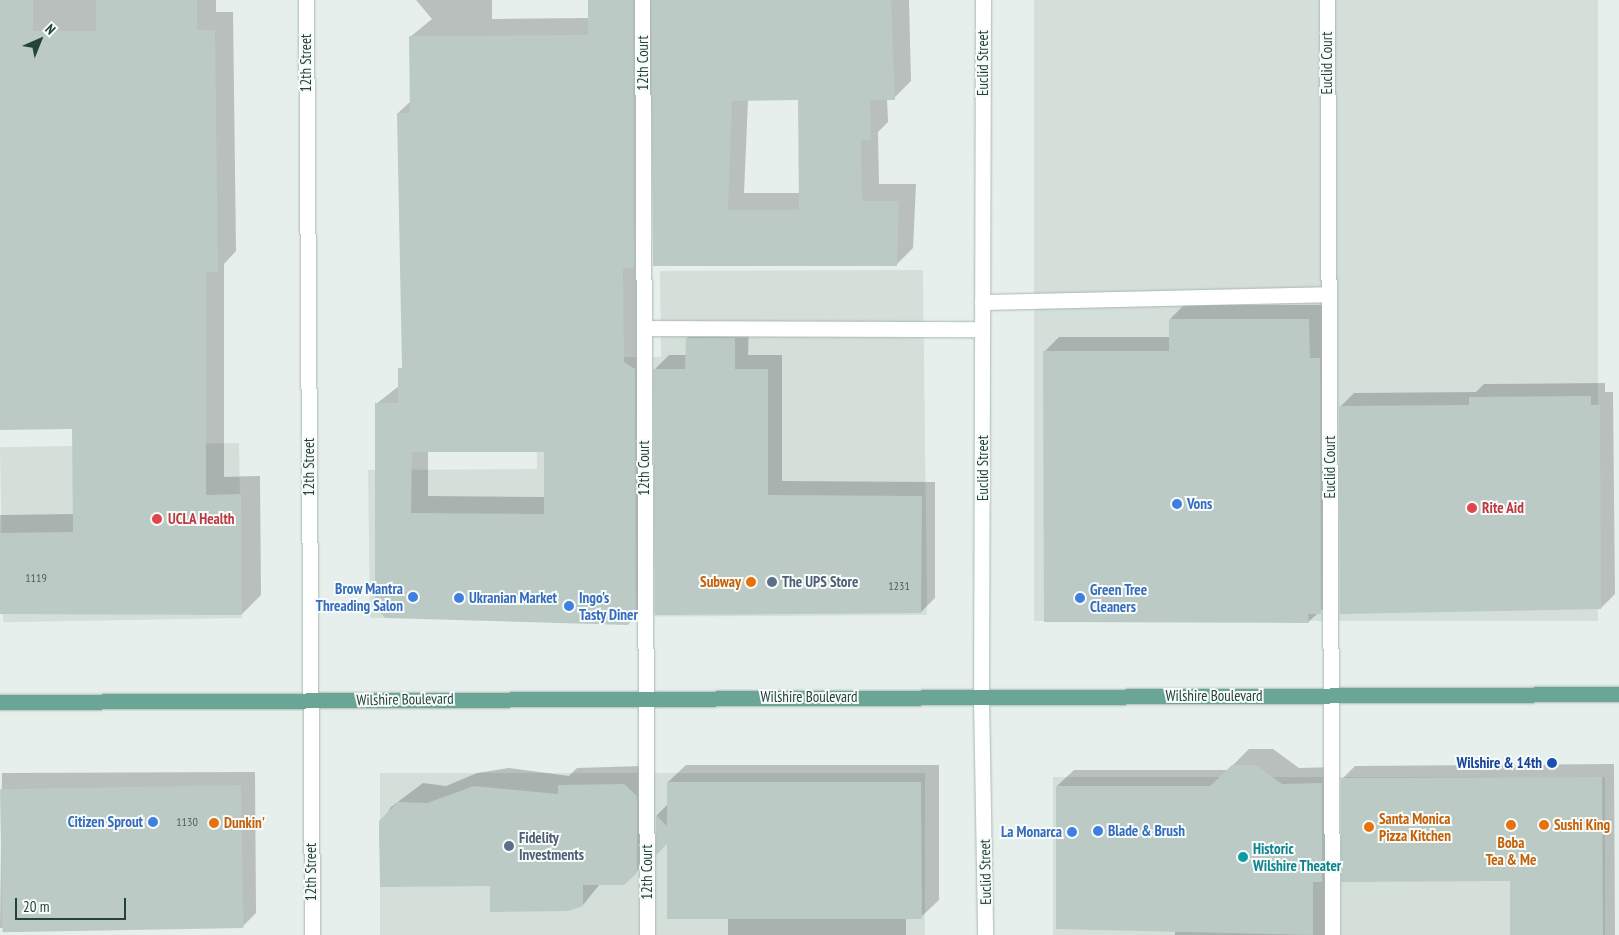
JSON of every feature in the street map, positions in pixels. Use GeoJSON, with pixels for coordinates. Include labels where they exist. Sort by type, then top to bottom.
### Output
{"type":"FeatureCollection","features":[{"type":"Feature","properties":{"kind":"main road","name":"Wilshire Boulevard"},"geometry":{"type":"LineString","coordinates":[[0,702],[646,697],[1619,694]]}},
{"type":"Feature","properties":{"kind":"street","name":"12th Street"},"geometry":{"type":"LineString","coordinates":[[306,0],[312,935]]}},
{"type":"Feature","properties":{"kind":"street","name":"12th Court"},"geometry":{"type":"LineString","coordinates":[[642,0],[647,935]]}},
{"type":"Feature","properties":{"kind":"street","name":"Euclid Street"},"geometry":{"type":"LineString","coordinates":[[983,0],[981,697],[985,935]]}},
{"type":"Feature","properties":{"kind":"street","name":"Euclid Court"},"geometry":{"type":"LineString","coordinates":[[1327,0],[1332,935]]}},
{"type":"Feature","properties":{"kind":"street"},"geometry":{"type":"LineString","coordinates":[[982,302],[1329,294]]}},
{"type":"Feature","properties":{"kind":"street"},"geometry":{"type":"LineString","coordinates":[[644,328],[982,329]]}},
{"type":"Feature","properties":{"kind":"shaded area"},"geometry":{"type":"Polygon","coordinates":[[[1034,0],[1598,0],[1598,621],[1034,621],[1034,0]]]}},
{"type":"Feature","properties":{"kind":"shaded area"},"geometry":{"type":"Polygon","coordinates":[[[923,270],[927,615],[370,618],[368,470],[537,469],[535,357],[661,357],[660,271],[923,270]]]}},
{"type":"Feature","properties":{"kind":"shaded area"},"geometry":{"type":"Polygon","coordinates":[[[239,443],[242,618],[3,622],[0,447],[239,443]]]}},
{"type":"Feature","properties":{"kind":"shaded area"},"geometry":{"type":"Polygon","coordinates":[[[380,773],[925,773],[925,935],[380,935],[380,773]]]}},
{"type":"Feature","properties":{"kind":"shaded area"},"geometry":{"type":"Polygon","coordinates":[[[1053,777],[1605,777],[1605,935],[1053,935],[1053,777]]]}},
{"type":"Feature","properties":{"kind":"building"},"geometry":{"type":"Polygon","coordinates":[[[0,0],[33,0],[33,31],[96,31],[96,0],[197,0],[197,30],[215,30],[218,272],[206,272],[206,495],[241,494],[242,615],[0,614],[0,533],[73,532],[72,429],[0,430],[0,0]]]}},
{"type":"Feature","properties":{"kind":"building"},"geometry":{"type":"Polygon","coordinates":[[[588,0],[633,0],[634,267],[623,269],[624,362],[635,369],[636,615],[628,625],[385,618],[375,606],[375,403],[398,403],[398,368],[402,368],[397,113],[410,113],[409,36],[588,35],[588,0]],[[412,452],[411,513],[544,514],[544,452],[412,452]]]}},
{"type":"Feature","properties":{"kind":"building"},"geometry":{"type":"Polygon","coordinates":[[[651,0],[891,0],[895,100],[870,100],[871,140],[861,140],[862,201],[899,201],[897,266],[653,266],[651,0]],[[798,100],[732,101],[728,210],[799,210],[798,100]]]}},
{"type":"Feature","properties":{"kind":"building","name":"Vons"},"geometry":{"type":"Polygon","coordinates":[[[1169,319],[1309,319],[1310,358],[1320,358],[1321,614],[1308,614],[1309,623],[1044,622],[1043,351],[1169,351],[1169,319]]]}},
{"type":"Feature","properties":{"kind":"building"},"geometry":{"type":"Polygon","coordinates":[[[686,338],[735,338],[735,369],[768,369],[768,495],[922,496],[921,613],[655,615],[653,369],[685,369],[686,338]]]}},
{"type":"Feature","properties":{"kind":"building","name":"Rite Aid"},"geometry":{"type":"Polygon","coordinates":[[[1591,396],[1591,405],[1600,405],[1601,609],[1340,614],[1339,406],[1469,405],[1469,397],[1591,396]]]}},
{"type":"Feature","properties":{"kind":"building"},"geometry":{"type":"Polygon","coordinates":[[[1232,765],[1256,765],[1282,784],[1322,783],[1322,882],[1313,882],[1313,935],[1056,929],[1056,786],[1210,786],[1232,765]]]}},
{"type":"Feature","properties":{"kind":"building"},"geometry":{"type":"Polygon","coordinates":[[[1602,777],[1603,935],[1510,935],[1510,881],[1341,882],[1341,778],[1602,777]]]}},
{"type":"Feature","properties":{"kind":"building"},"geometry":{"type":"Polygon","coordinates":[[[667,782],[921,782],[922,919],[667,919],[667,844],[656,855],[656,815],[667,826],[667,782]]]}},
{"type":"Feature","properties":{"kind":"building","name":"Fidelity Investments"},"geometry":{"type":"Polygon","coordinates":[[[624,784],[637,796],[637,873],[624,885],[583,885],[583,906],[568,911],[490,912],[490,886],[380,887],[379,821],[398,802],[427,803],[474,786],[558,794],[558,785],[624,784]]]}},
{"type":"Feature","properties":{"kind":"building"},"geometry":{"type":"Polygon","coordinates":[[[241,785],[243,928],[3,932],[0,789],[241,785]]]}},
{"type":"Feature","properties":{"kind":"place","name":"Vons"},"geometry":{"type":"Point","coordinates":[1177,504]}},
{"type":"Feature","properties":{"kind":"place","name":"Rite Aid"},"geometry":{"type":"Point","coordinates":[1472,508]}},
{"type":"Feature","properties":{"kind":"place","name":"UCLA Health"},"geometry":{"type":"Point","coordinates":[157,519]}},
{"type":"Feature","properties":{"kind":"place","name":"Subway"},"geometry":{"type":"Point","coordinates":[751,582]}},
{"type":"Feature","properties":{"kind":"place","name":"The UPS Store"},"geometry":{"type":"Point","coordinates":[772,582]}},
{"type":"Feature","properties":{"kind":"place","name":"Brow Mantra Threading Salon"},"geometry":{"type":"Point","coordinates":[413,597]}},
{"type":"Feature","properties":{"kind":"place","name":"Ukranian Market"},"geometry":{"type":"Point","coordinates":[459,598]}},
{"type":"Feature","properties":{"kind":"place","name":"Green Tree Cleaners"},"geometry":{"type":"Point","coordinates":[1080,598]}},
{"type":"Feature","properties":{"kind":"place","name":"Ingo's Tasty Diner"},"geometry":{"type":"Point","coordinates":[569,606]}},
{"type":"Feature","properties":{"kind":"place","name":"Wilshire & 14th"},"geometry":{"type":"Point","coordinates":[1552,763]}},
{"type":"Feature","properties":{"kind":"place","name":"Citizen Sprout"},"geometry":{"type":"Point","coordinates":[153,822]}},
{"type":"Feature","properties":{"kind":"place","name":"Dunkin'"},"geometry":{"type":"Point","coordinates":[214,823]}},
{"type":"Feature","properties":{"kind":"place","name":"Boba Tea & Me"},"geometry":{"type":"Point","coordinates":[1511,825]}},
{"type":"Feature","properties":{"kind":"place","name":"Sushi King"},"geometry":{"type":"Point","coordinates":[1544,825]}},
{"type":"Feature","properties":{"kind":"place","name":"Santa Monica Pizza Kitchen"},"geometry":{"type":"Point","coordinates":[1369,827]}},
{"type":"Feature","properties":{"kind":"place","name":"Blade & Brush"},"geometry":{"type":"Point","coordinates":[1098,831]}},
{"type":"Feature","properties":{"kind":"place","name":"La Monarca"},"geometry":{"type":"Point","coordinates":[1072,832]}},
{"type":"Feature","properties":{"kind":"place","name":"Fidelity Investments"},"geometry":{"type":"Point","coordinates":[509,846]}},
{"type":"Feature","properties":{"kind":"place","name":"Historic Wilshire Theater"},"geometry":{"type":"Point","coordinates":[1243,857]}}]}
